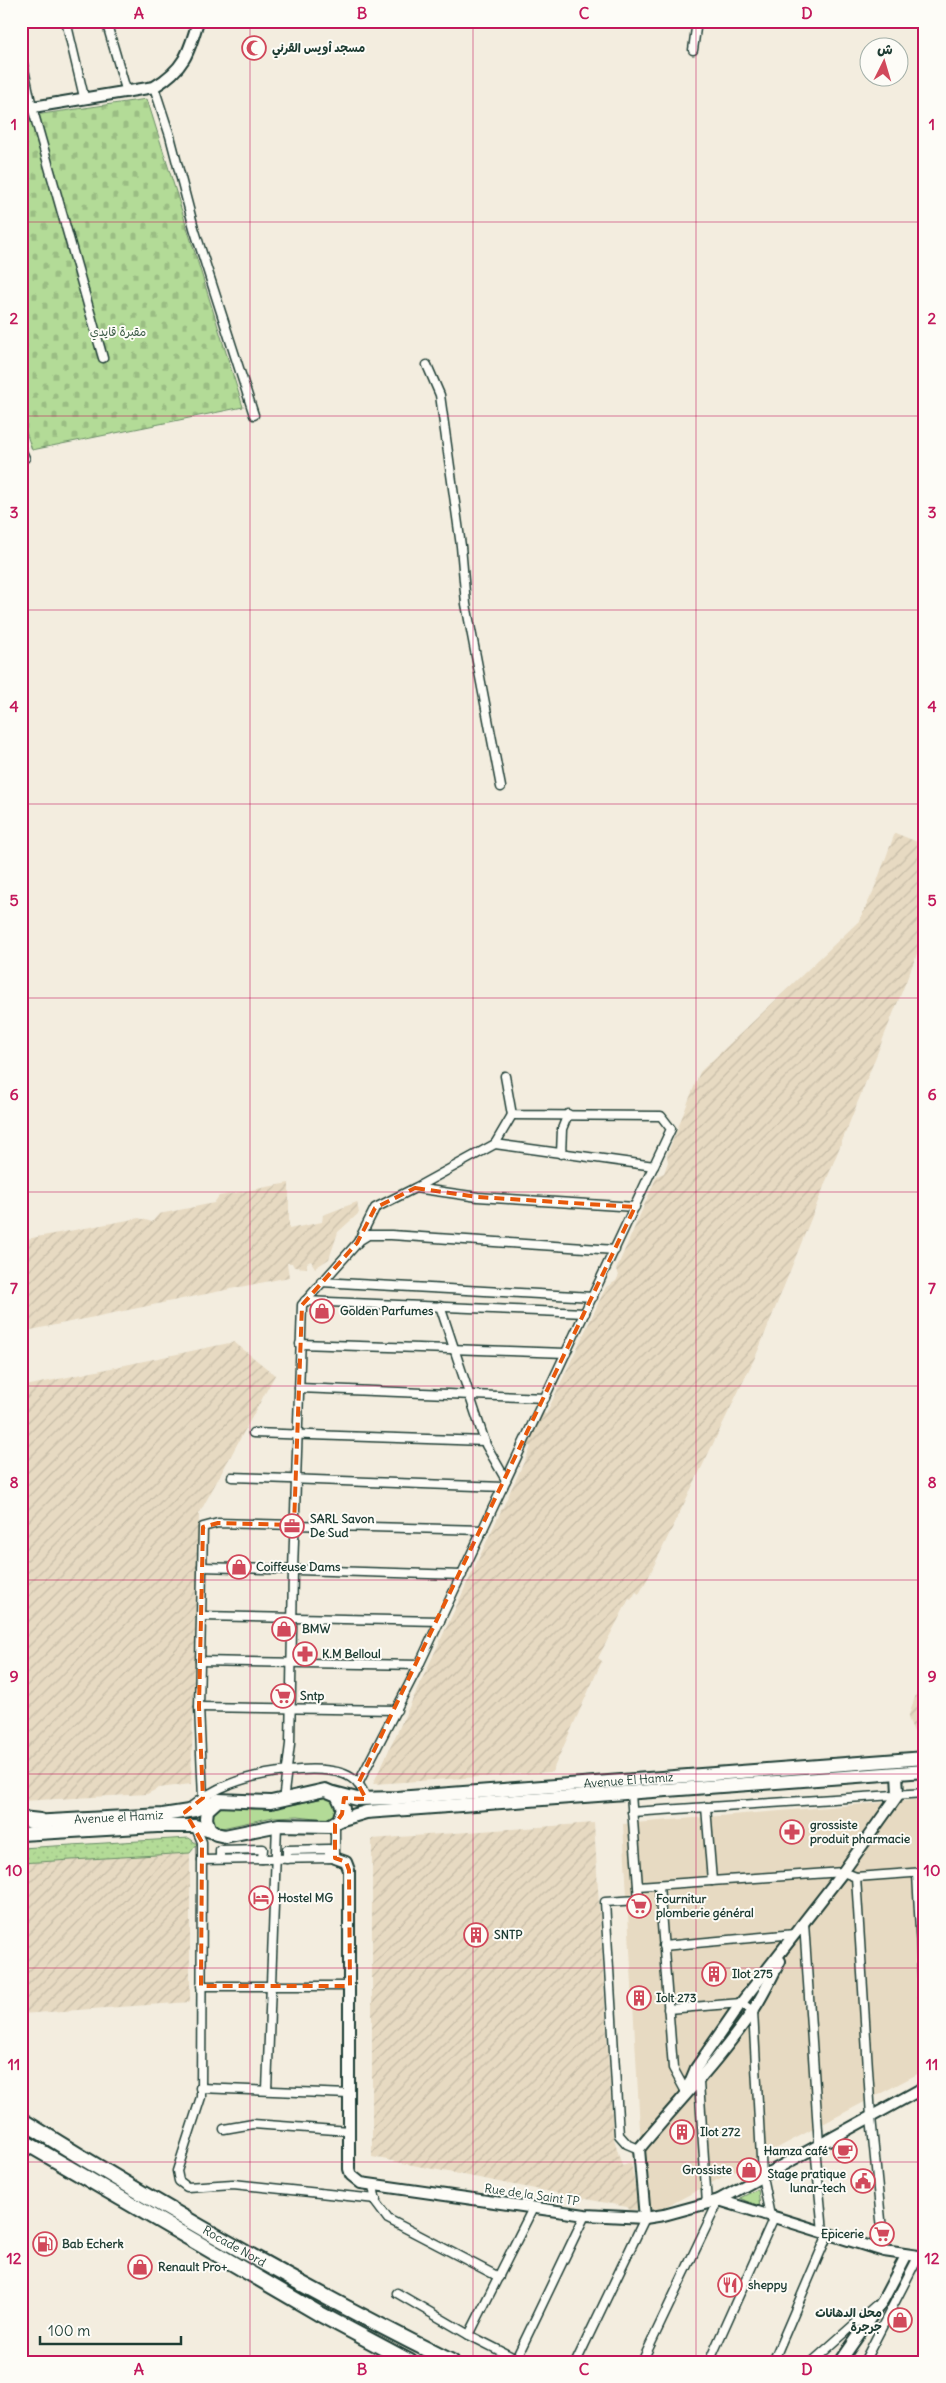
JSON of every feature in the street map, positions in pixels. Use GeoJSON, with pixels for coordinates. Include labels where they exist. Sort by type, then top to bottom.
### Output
{"type":"FeatureCollection","features":[{"type":"Feature","properties":{"kind":"highway","name":"Avenue El Hamiz"},"geometry":{"type":"LineString","coordinates":[[282,1801],[322,1791],[352,1798],[366,1799],[489,1792],[925,1758]]}},
{"type":"Feature","properties":{"kind":"highway"},"geometry":{"type":"LineString","coordinates":[[21,1834],[158,1826],[195,1826],[225,1836],[277,1825],[326,1827],[366,1812],[925,1771]]}},
{"type":"Feature","properties":{"kind":"highway"},"geometry":{"type":"LineString","coordinates":[[334,1793],[343,1805],[337,1822]]}},
{"type":"Feature","properties":{"kind":"highway","name":"Avenue el Hamiz"},"geometry":{"type":"LineString","coordinates":[[40,1821],[163,1815],[186,1811],[208,1801],[282,1801]]}},
{"type":"Feature","properties":{"kind":"highway"},"geometry":{"type":"LineString","coordinates":[[208,1801],[206,1820],[214,1832]]}},
{"type":"Feature","properties":{"kind":"highway"},"geometry":{"type":"LineString","coordinates":[[21,1821],[40,1821]]}},
{"type":"Feature","properties":{"kind":"highway","name":"Rocade Nord"},"geometry":{"type":"LineString","coordinates":[[21,2120],[183,2216],[374,2323],[452,2362]]}},
{"type":"Feature","properties":{"kind":"highway","name":"Rocade Nord"},"geometry":{"type":"LineString","coordinates":[[21,2140],[318,2314],[410,2362]]}},
{"type":"Feature","properties":{"kind":"street"},"geometry":{"type":"LineString","coordinates":[[66,21],[84,97]]}},
{"type":"Feature","properties":{"kind":"street"},"geometry":{"type":"LineString","coordinates":[[106,21],[127,93]]}},
{"type":"Feature","properties":{"kind":"street"},"geometry":{"type":"LineString","coordinates":[[26,108],[84,97],[127,93],[154,87],[169,79],[181,66],[190,48],[198,21]]}},
{"type":"Feature","properties":{"kind":"street"},"geometry":{"type":"LineString","coordinates":[[693,50],[697,21]]}},
{"type":"Feature","properties":{"kind":"street"},"geometry":{"type":"LineString","coordinates":[[21,55],[26,108],[103,358]]}},
{"type":"Feature","properties":{"kind":"street"},"geometry":{"type":"LineString","coordinates":[[154,87],[170,136],[194,228],[254,415]]}},
{"type":"Feature","properties":{"kind":"street"},"geometry":{"type":"LineString","coordinates":[[427,365],[440,395],[461,546],[466,604],[502,787]]}},
{"type":"Feature","properties":{"kind":"street"},"geometry":{"type":"LineString","coordinates":[[21,449],[25,458],[21,460]]}},
{"type":"Feature","properties":{"kind":"street"},"geometry":{"type":"LineString","coordinates":[[357,1243],[375,1208],[495,1144],[512,1115],[505,1076]]}},
{"type":"Feature","properties":{"kind":"street"},"geometry":{"type":"LineString","coordinates":[[561,1154],[562,1129],[568,1114]]}},
{"type":"Feature","properties":{"kind":"street"},"geometry":{"type":"LineString","coordinates":[[358,1784],[397,1710],[462,1575],[671,1129],[661,1116],[512,1115]]}},
{"type":"Feature","properties":{"kind":"street"},"geometry":{"type":"LineString","coordinates":[[495,1144],[654,1166]]}},
{"type":"Feature","properties":{"kind":"street"},"geometry":{"type":"LineString","coordinates":[[415,1188],[478,1197],[635,1207]]}},
{"type":"Feature","properties":{"kind":"street"},"geometry":{"type":"LineString","coordinates":[[282,1801],[290,1744],[292,1708],[292,1570],[300,1344],[302,1305],[304,1301],[357,1243],[368,1235],[615,1250]]}},
{"type":"Feature","properties":{"kind":"street"},"geometry":{"type":"LineString","coordinates":[[321,1282],[592,1297]]}},
{"type":"Feature","properties":{"kind":"street"},"geometry":{"type":"LineString","coordinates":[[304,1301],[585,1312]]}},
{"type":"Feature","properties":{"kind":"street"},"geometry":{"type":"LineString","coordinates":[[440,1306],[485,1441],[505,1484]]}},
{"type":"Feature","properties":{"kind":"street"},"geometry":{"type":"LineString","coordinates":[[300,1344],[566,1353]]}},
{"type":"Feature","properties":{"kind":"street"},"geometry":{"type":"LineString","coordinates":[[299,1388],[545,1398]]}},
{"type":"Feature","properties":{"kind":"street"},"geometry":{"type":"LineString","coordinates":[[253,1434],[485,1441]]}},
{"type":"Feature","properties":{"kind":"street"},"geometry":{"type":"LineString","coordinates":[[232,1477],[505,1484]]}},
{"type":"Feature","properties":{"kind":"street"},"geometry":{"type":"LineString","coordinates":[[366,1799],[358,1784],[344,1774],[329,1771],[286,1772],[243,1779],[208,1801],[198,1707],[204,1526],[218,1523],[483,1530]]}},
{"type":"Feature","properties":{"kind":"street"},"geometry":{"type":"LineString","coordinates":[[202,1568],[462,1575]]}},
{"type":"Feature","properties":{"kind":"street"},"geometry":{"type":"LineString","coordinates":[[201,1616],[440,1621]]}},
{"type":"Feature","properties":{"kind":"street"},"geometry":{"type":"LineString","coordinates":[[200,1661],[418,1666]]}},
{"type":"Feature","properties":{"kind":"street"},"geometry":{"type":"LineString","coordinates":[[198,1707],[397,1710]]}},
{"type":"Feature","properties":{"kind":"street"},"geometry":{"type":"LineString","coordinates":[[686,2092],[696,2068],[742,2003],[843,1872],[898,1795],[897,1773]]}},
{"type":"Feature","properties":{"kind":"street"},"geometry":{"type":"LineString","coordinates":[[632,1812],[925,1793]]}},
{"type":"Feature","properties":{"kind":"street"},"geometry":{"type":"LineString","coordinates":[[631,1794],[639,1900],[605,1902],[619,2135],[627,2144],[639,2149]]}},
{"type":"Feature","properties":{"kind":"street"},"geometry":{"type":"LineString","coordinates":[[706,1807],[712,1881]]}},
{"type":"Feature","properties":{"kind":"street"},"geometry":{"type":"LineString","coordinates":[[332,1858],[337,1822]]}},
{"type":"Feature","properties":{"kind":"street"},"geometry":{"type":"LineString","coordinates":[[267,2090],[277,1825]]}},
{"type":"Feature","properties":{"kind":"street"},"geometry":{"type":"LineString","coordinates":[[195,1826],[202,1842],[201,2097],[177,2170],[179,2181],[187,2187],[233,2184],[376,2199]]}},
{"type":"Feature","properties":{"kind":"street"},"geometry":{"type":"LineString","coordinates":[[202,1860],[332,1858],[346,1862],[349,1870],[350,2131],[252,2124],[224,2129]]}},
{"type":"Feature","properties":{"kind":"street"},"geometry":{"type":"LineString","coordinates":[[638,1886],[843,1872],[856,1877],[921,1872],[925,2028]]}},
{"type":"Feature","properties":{"kind":"street"},"geometry":{"type":"LineString","coordinates":[[856,1877],[871,2117],[884,2251]]}},
{"type":"Feature","properties":{"kind":"street"},"geometry":{"type":"LineString","coordinates":[[659,1885],[673,2068],[686,2092]]}},
{"type":"Feature","properties":{"kind":"street"},"geometry":{"type":"LineString","coordinates":[[773,2362],[826,2233],[818,2146],[804,1923]]}},
{"type":"Feature","properties":{"kind":"street"},"geometry":{"type":"LineString","coordinates":[[663,1946],[795,1934]]}},
{"type":"Feature","properties":{"kind":"street"},"geometry":{"type":"LineString","coordinates":[[576,2362],[645,2218],[639,2149],[686,2092],[698,2082],[753,2011],[795,1934]]}},
{"type":"Feature","properties":{"kind":"street"},"geometry":{"type":"LineString","coordinates":[[201,1986],[350,1986]]}},
{"type":"Feature","properties":{"kind":"street"},"geometry":{"type":"LineString","coordinates":[[668,2008],[742,2003],[753,2011]]}},
{"type":"Feature","properties":{"kind":"street"},"geometry":{"type":"LineString","coordinates":[[709,2362],[772,2216],[762,2176],[753,2011]]}},
{"type":"Feature","properties":{"kind":"street"},"geometry":{"type":"LineString","coordinates":[[698,2082],[707,2204]]}},
{"type":"Feature","properties":{"kind":"street","name":"Rue de la Saint TP"},"geometry":{"type":"LineString","coordinates":[[350,2131],[349,2169],[356,2180],[373,2186],[586,2215],[645,2218],[719,2200],[925,2087]]}},
{"type":"Feature","properties":{"kind":"street"},"geometry":{"type":"LineString","coordinates":[[200,2088],[350,2094]]}},
{"type":"Feature","properties":{"kind":"street"},"geometry":{"type":"LineString","coordinates":[[373,2186],[382,2213],[388,2219],[499,2277]]}},
{"type":"Feature","properties":{"kind":"street"},"geometry":{"type":"LineString","coordinates":[[642,2362],[719,2200],[884,2251],[921,2257],[864,2362]]}},
{"type":"Feature","properties":{"kind":"street"},"geometry":{"type":"LineString","coordinates":[[469,2335],[533,2208]]}},
{"type":"Feature","properties":{"kind":"street"},"geometry":{"type":"LineString","coordinates":[[397,2293],[469,2335],[519,2360],[586,2215]]}},
{"type":"Feature","properties":{"kind":"street"},"geometry":{"type":"LineString","coordinates":[[840,2362],[883,2300],[906,2256]]}},
{"type":"Feature","properties":{"kind":"street"},"geometry":{"type":"LineString","coordinates":[[812,2362],[883,2300]]}},
{"type":"Feature","properties":{"kind":"highlighted area"},"geometry":{"type":"Polygon","coordinates":[[[415,1188],[478,1197],[635,1207],[358,1784],[366,1799],[344,1798],[342,1814],[335,1824],[335,1858],[346,1862],[349,1870],[350,1986],[201,1986],[202,1842],[185,1812],[203,1798],[199,1707],[203,1527],[218,1523],[294,1525],[302,1305],[307,1297],[357,1243],[375,1208],[415,1188]]]}},
{"type":"Feature","properties":{"kind":"shaded area"},"geometry":{"type":"Polygon","coordinates":[[[895,833],[925,845],[925,934],[758,1351],[648,1578],[639,1594],[636,1592],[631,1600],[629,1599],[598,1658],[602,1661],[552,1772],[373,1784],[531,1447],[527,1445],[543,1413],[546,1414],[606,1287],[616,1281],[619,1275],[616,1270],[657,1176],[664,1173],[668,1162],[667,1155],[700,1072],[859,921],[873,892],[895,833]]]}},
{"type":"Feature","properties":{"kind":"shaded area"},"geometry":{"type":"Polygon","coordinates":[[[289,1183],[289,1229],[322,1222],[323,1215],[357,1202],[359,1213],[338,1232],[329,1259],[315,1268],[311,1261],[307,1263],[307,1268],[294,1267],[292,1263],[287,1263],[289,1277],[21,1332],[21,1240],[139,1218],[152,1222],[159,1214],[214,1203],[219,1196],[289,1183]]]}},
{"type":"Feature","properties":{"kind":"shaded area"},"geometry":{"type":"Polygon","coordinates":[[[234,1342],[275,1375],[199,1514],[191,1784],[159,1788],[147,1794],[21,1801],[21,1387],[234,1342]]]}},
{"type":"Feature","properties":{"kind":"shaded area"},"geometry":{"type":"Polygon","coordinates":[[[925,1668],[925,1731],[914,1732],[908,1718],[925,1668]]]}},
{"type":"Feature","properties":{"kind":"shaded area"},"geometry":{"type":"Polygon","coordinates":[[[925,1799],[925,2070],[645,2218],[623,1824],[925,1799]]]}},
{"type":"Feature","properties":{"kind":"shaded area","name":"SNTP"},"geometry":{"type":"Polygon","coordinates":[[[594,1823],[613,2135],[622,2166],[631,2163],[639,2209],[630,2210],[627,2207],[372,2157],[372,1839],[594,1823]]]}},
{"type":"Feature","properties":{"kind":"shaded area"},"geometry":{"type":"Polygon","coordinates":[[[190,1853],[190,2002],[21,2014],[21,1863],[190,1853]]]}},
{"type":"Feature","properties":{"kind":"green space","name":"مقبرة قايدي"},"geometry":{"type":"Polygon","coordinates":[[[147,99],[243,407],[32,450],[21,417],[21,117],[147,99]]]}},
{"type":"Feature","properties":{"kind":"green space"},"geometry":{"type":"Polygon","coordinates":[[[328,1797],[338,1806],[334,1817],[325,1819],[298,1816],[273,1817],[222,1828],[213,1821],[213,1813],[221,1806],[252,1809],[277,1808],[328,1797]]]}},
{"type":"Feature","properties":{"kind":"green space"},"geometry":{"type":"Polygon","coordinates":[[[189,1838],[197,1844],[190,1853],[21,1863],[21,1848],[189,1838]]]}},
{"type":"Feature","properties":{"kind":"green space"},"geometry":{"type":"Polygon","coordinates":[[[758,2189],[760,2208],[740,2198],[758,2189]]]}},
{"type":"Feature","properties":{"kind":"place","name":"مسجد أويس القرني"},"geometry":{"type":"Point","coordinates":[254,48]}},
{"type":"Feature","properties":{"kind":"place","name":"Golden Parfumes"},"geometry":{"type":"Point","coordinates":[322,1311]}},
{"type":"Feature","properties":{"kind":"place","name":"SARL Savon De Sud"},"geometry":{"type":"Point","coordinates":[292,1526]}},
{"type":"Feature","properties":{"kind":"place","name":"Coiffeuse Dams"},"geometry":{"type":"Point","coordinates":[239,1567]}},
{"type":"Feature","properties":{"kind":"place","name":"BMW"},"geometry":{"type":"Point","coordinates":[284,1629]}},
{"type":"Feature","properties":{"kind":"place","name":"K.M Belloul"},"geometry":{"type":"Point","coordinates":[305,1654]}},
{"type":"Feature","properties":{"kind":"place","name":"Sntp"},"geometry":{"type":"Point","coordinates":[283,1696]}},
{"type":"Feature","properties":{"kind":"place","name":"grossiste produit pharmacie"},"geometry":{"type":"Point","coordinates":[792,1832]}},
{"type":"Feature","properties":{"kind":"place","name":"Hostel MG"},"geometry":{"type":"Point","coordinates":[261,1898]}},
{"type":"Feature","properties":{"kind":"place","name":"Fournitur plomberie général"},"geometry":{"type":"Point","coordinates":[639,1906]}},
{"type":"Feature","properties":{"kind":"place","name":"SNTP"},"geometry":{"type":"Point","coordinates":[476,1935]}},
{"type":"Feature","properties":{"kind":"place","name":"Ilot 275"},"geometry":{"type":"Point","coordinates":[714,1974]}},
{"type":"Feature","properties":{"kind":"place","name":"Iolt 273"},"geometry":{"type":"Point","coordinates":[639,1998]}},
{"type":"Feature","properties":{"kind":"place","name":"Ilot 272"},"geometry":{"type":"Point","coordinates":[682,2132]}},
{"type":"Feature","properties":{"kind":"place","name":"Hamza café"},"geometry":{"type":"Point","coordinates":[845,2151]}},
{"type":"Feature","properties":{"kind":"place","name":"Grossiste"},"geometry":{"type":"Point","coordinates":[749,2170]}},
{"type":"Feature","properties":{"kind":"place","name":"Stage pratique lunar-tech"},"geometry":{"type":"Point","coordinates":[863,2181]}},
{"type":"Feature","properties":{"kind":"place","name":"Epicerie"},"geometry":{"type":"Point","coordinates":[882,2234]}},
{"type":"Feature","properties":{"kind":"place","name":"Bab Echerk"},"geometry":{"type":"Point","coordinates":[45,2244]}},
{"type":"Feature","properties":{"kind":"place","name":"Renault Pro+"},"geometry":{"type":"Point","coordinates":[140,2267]}},
{"type":"Feature","properties":{"kind":"place","name":"sheppy"},"geometry":{"type":"Point","coordinates":[730,2285]}},
{"type":"Feature","properties":{"kind":"place","name":"محل الدهانات جرجرة"},"geometry":{"type":"Point","coordinates":[900,2320]}}]}
